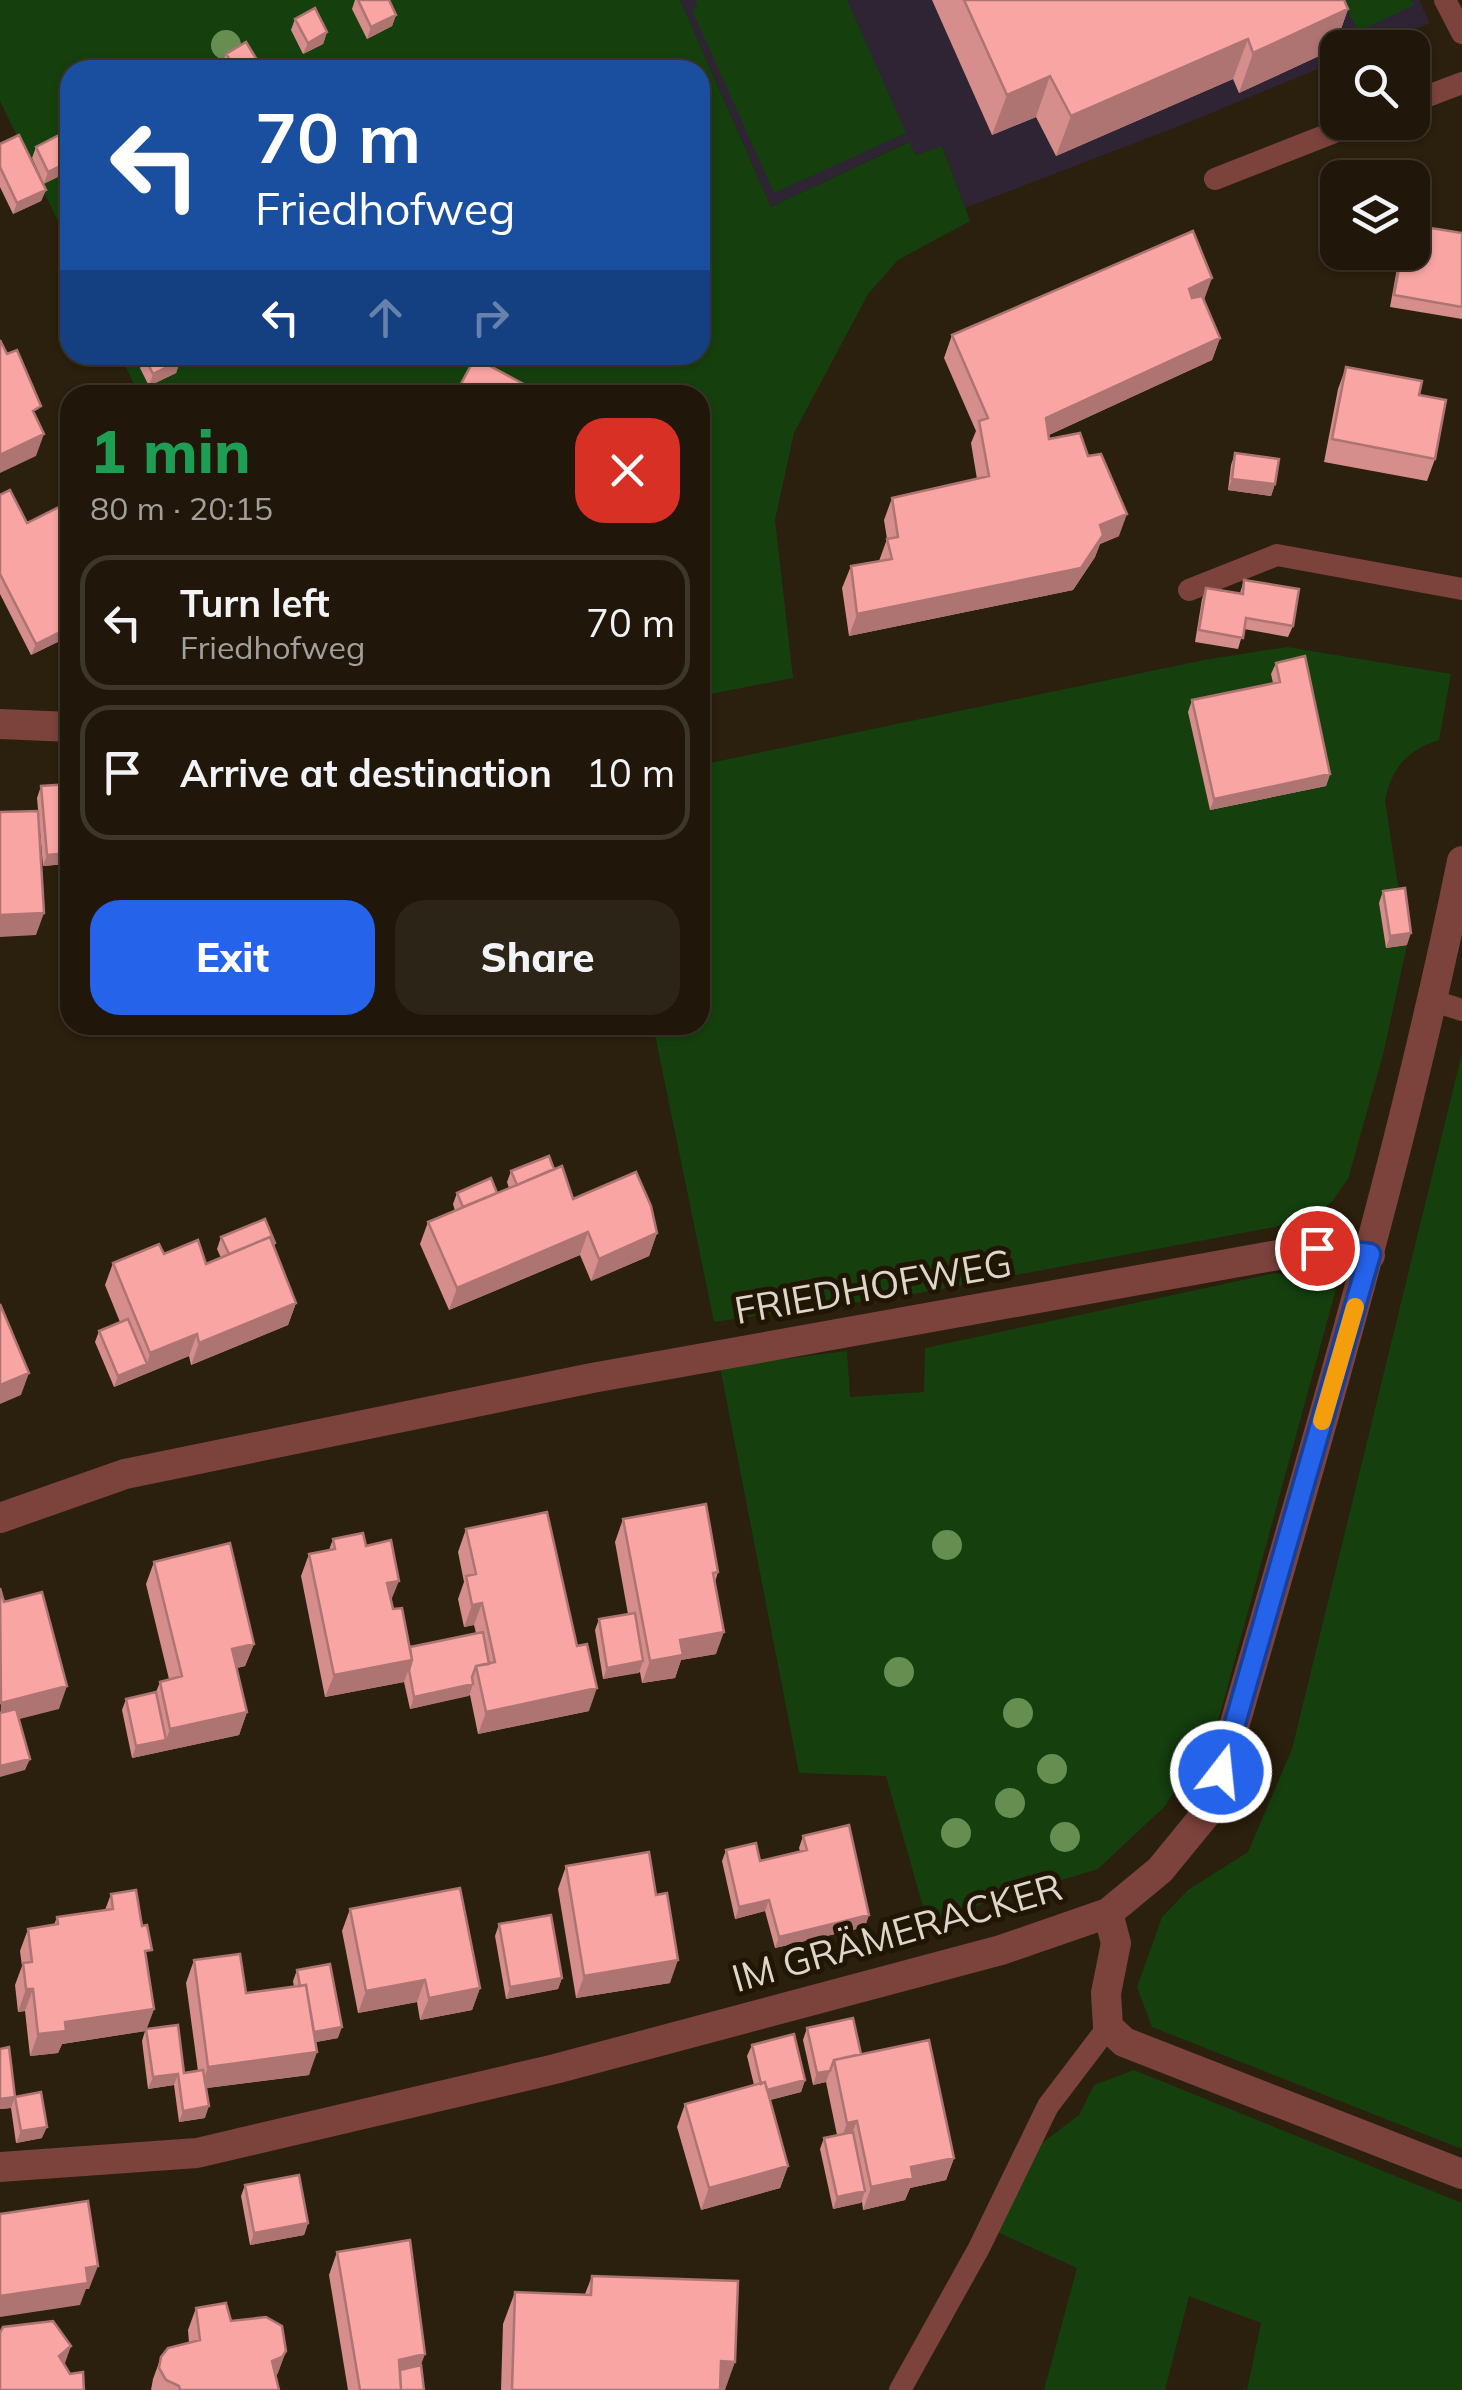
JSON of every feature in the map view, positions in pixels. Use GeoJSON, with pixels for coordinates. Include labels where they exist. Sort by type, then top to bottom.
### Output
{"type":"FeatureCollection","features":[{"type":"Feature","properties":{"kind":"street"},"geometry":{"type":"LineString","coordinates":[[0,724],[60,727]]}},
{"type":"Feature","properties":{"kind":"street"},"geometry":{"type":"LineString","coordinates":[[1370,1254],[1448,1006],[1462,861]]}},
{"type":"Feature","properties":{"kind":"street","name":"FRIEDHOFWEG"},"geometry":{"type":"LineString","coordinates":[[0,1518],[125,1474],[592,1378],[1317,1248],[1370,1254]]}},
{"type":"Feature","properties":{"kind":"street","name":"IM GRÄMERACKER"},"geometry":{"type":"LineString","coordinates":[[0,2168],[198,2153],[574,2064],[1001,1950],[1108,1913],[1160,1870],[1210,1809],[1370,1254]]}},
{"type":"Feature","properties":{"kind":"street"},"geometry":{"type":"LineString","coordinates":[[1108,1913],[1116,1942],[1106,1993],[1108,2027],[1124,2042],[1462,2174]]}},
{"type":"Feature","properties":{"kind":"lane"},"geometry":{"type":"LineString","coordinates":[[1444,0],[1462,33]]}},
{"type":"Feature","properties":{"kind":"lane"},"geometry":{"type":"LineString","coordinates":[[1430,95],[1462,83]]}},
{"type":"Feature","properties":{"kind":"lane"},"geometry":{"type":"LineString","coordinates":[[1215,178],[1320,137]]}},
{"type":"Feature","properties":{"kind":"lane"},"geometry":{"type":"LineString","coordinates":[[1189,590],[1277,556],[1462,589]]}},
{"type":"Feature","properties":{"kind":"lane"},"geometry":{"type":"LineString","coordinates":[[900,2390],[979,2248],[1048,2106],[1108,2027]]}},
{"type":"Feature","properties":{"kind":"shaded area"},"geometry":{"type":"Polygon","coordinates":[[[680,0],[1419,0],[1430,23],[1413,30],[1320,30],[1320,68],[965,208],[942,146],[916,155],[908,142],[771,207],[710,68],[710,60],[706,60],[680,0]]]}},
{"type":"Feature","properties":{"kind":"green space"},"geometry":{"type":"Polygon","coordinates":[[[0,0],[680,0],[706,60],[60,60],[60,225],[0,101],[0,0]]]}},
{"type":"Feature","properties":{"kind":"green space"},"geometry":{"type":"Polygon","coordinates":[[[695,0],[847,0],[906,133],[774,193],[692,10],[698,7],[695,0]]]}},
{"type":"Feature","properties":{"kind":"green space"},"geometry":{"type":"Polygon","coordinates":[[[1343,0],[1411,0],[1414,5],[1362,30],[1357,30],[1343,0]]]}},
{"type":"Feature","properties":{"kind":"green space"},"geometry":{"type":"Polygon","coordinates":[[[710,68],[771,207],[909,142],[916,155],[942,146],[970,221],[898,260],[868,294],[794,433],[775,520],[793,678],[710,694],[710,385],[134,385],[125,365],[710,365],[710,68]]]}},
{"type":"Feature","properties":{"kind":"green space"},"geometry":{"type":"Polygon","coordinates":[[[1287,647],[1451,674],[1439,740],[1418,749],[1403,762],[1385,800],[1407,945],[1383,1055],[1348,1179],[1331,1203],[1275,1227],[903,1296],[714,1322],[655,1035],[710,1035],[710,763],[1204,660],[1287,647]]]}},
{"type":"Feature","properties":{"kind":"green space"},"geometry":{"type":"Polygon","coordinates":[[[1462,1053],[1462,2149],[1152,2027],[1137,1987],[1162,1917],[1188,1890],[1248,1852],[1292,1749],[1462,1053]]]}},
{"type":"Feature","properties":{"kind":"green space"},"geometry":{"type":"Polygon","coordinates":[[[1275,1273],[1336,1289],[1217,1725],[1165,1806],[1098,1869],[927,1921],[886,1776],[799,1773],[720,1367],[847,1351],[850,1397],[924,1392],[925,1348],[1275,1273]]]}},
{"type":"Feature","properties":{"kind":"green space"},"geometry":{"type":"Polygon","coordinates":[[[1134,2070],[1462,2203],[1462,2390],[1247,2390],[1261,2323],[1189,2296],[1165,2390],[1044,2390],[1077,2268],[997,2232],[1042,2143],[1079,2115],[1094,2085],[1134,2070]]]}},
{"type":"Feature","properties":{"kind":"building"},"geometry":{"type":"Polygon","coordinates":[[[358,0],[389,0],[396,15],[371,27],[358,0]]]}},
{"type":"Feature","properties":{"kind":"building"},"geometry":{"type":"Polygon","coordinates":[[[964,0],[1344,0],[1348,9],[1253,53],[1248,39],[1071,116],[1050,76],[1007,95],[964,0]]]}},
{"type":"Feature","properties":{"kind":"building"},"geometry":{"type":"Polygon","coordinates":[[[315,8],[327,32],[308,43],[295,19],[315,8]]]}},
{"type":"Feature","properties":{"kind":"building"},"geometry":{"type":"Polygon","coordinates":[[[246,42],[257,60],[230,60],[226,54],[246,42]]]}},
{"type":"Feature","properties":{"kind":"building"},"geometry":{"type":"Polygon","coordinates":[[[19,135],[46,190],[17,203],[0,167],[0,144],[19,135]]]}},
{"type":"Feature","properties":{"kind":"building"},"geometry":{"type":"Polygon","coordinates":[[[60,135],[60,166],[48,172],[36,147],[60,135]]]}},
{"type":"Feature","properties":{"kind":"building"},"geometry":{"type":"Polygon","coordinates":[[[1430,228],[1462,233],[1462,307],[1394,295],[1399,270],[1430,270],[1430,228]]]}},
{"type":"Feature","properties":{"kind":"building"},"geometry":{"type":"Polygon","coordinates":[[[1193,231],[1212,278],[1189,289],[1192,298],[1202,296],[1220,338],[1046,418],[1049,439],[1080,433],[1088,456],[1101,454],[1127,514],[1100,525],[1103,535],[1081,568],[857,614],[851,566],[892,559],[887,539],[898,537],[892,498],[989,476],[979,421],[988,418],[952,335],[1193,231]]]}},
{"type":"Feature","properties":{"kind":"building"},"geometry":{"type":"Polygon","coordinates":[[[0,340],[7,354],[17,350],[41,406],[33,411],[44,434],[0,455],[0,340]]]}},
{"type":"Feature","properties":{"kind":"building"},"geometry":{"type":"Polygon","coordinates":[[[148,365],[172,365],[153,374],[148,365]]]}},
{"type":"Feature","properties":{"kind":"building"},"geometry":{"type":"Polygon","coordinates":[[[471,365],[488,365],[525,385],[460,385],[471,365]]]}},
{"type":"Feature","properties":{"kind":"building"},"geometry":{"type":"Polygon","coordinates":[[[1346,367],[1422,381],[1419,395],[1446,400],[1435,459],[1332,439],[1346,367]]]}},
{"type":"Feature","properties":{"kind":"building"},"geometry":{"type":"Polygon","coordinates":[[[1235,453],[1279,459],[1275,484],[1232,479],[1235,453]]]}},
{"type":"Feature","properties":{"kind":"building"},"geometry":{"type":"Polygon","coordinates":[[[10,490],[27,523],[60,506],[60,632],[36,644],[0,574],[0,495],[10,490]]]}},
{"type":"Feature","properties":{"kind":"building"},"geometry":{"type":"Polygon","coordinates":[[[1244,580],[1299,589],[1293,626],[1246,618],[1243,638],[1199,630],[1206,588],[1243,594],[1244,580]]]}},
{"type":"Feature","properties":{"kind":"building"},"geometry":{"type":"Polygon","coordinates":[[[1305,656],[1330,774],[1214,799],[1192,700],[1280,682],[1276,663],[1305,656]]]}},
{"type":"Feature","properties":{"kind":"building"},"geometry":{"type":"Polygon","coordinates":[[[60,785],[60,854],[47,855],[41,786],[60,785]]]}},
{"type":"Feature","properties":{"kind":"building"},"geometry":{"type":"Polygon","coordinates":[[[38,811],[44,913],[0,915],[0,812],[38,811]]]}},
{"type":"Feature","properties":{"kind":"building"},"geometry":{"type":"Polygon","coordinates":[[[1405,888],[1411,933],[1390,936],[1383,891],[1405,888]]]}},
{"type":"Feature","properties":{"kind":"building"},"geometry":{"type":"Polygon","coordinates":[[[549,1156],[554,1169],[517,1185],[511,1171],[549,1156]]]}},
{"type":"Feature","properties":{"kind":"building"},"geometry":{"type":"Polygon","coordinates":[[[562,1166],[573,1199],[636,1172],[651,1206],[657,1233],[599,1259],[588,1232],[457,1288],[428,1222],[562,1166]]]}},
{"type":"Feature","properties":{"kind":"building"},"geometry":{"type":"Polygon","coordinates":[[[491,1178],[497,1193],[463,1207],[457,1193],[491,1178]]]}},
{"type":"Feature","properties":{"kind":"building"},"geometry":{"type":"Polygon","coordinates":[[[265,1219],[275,1243],[270,1237],[229,1254],[221,1237],[265,1219]]]}},
{"type":"Feature","properties":{"kind":"building"},"geometry":{"type":"Polygon","coordinates":[[[270,1237],[296,1303],[199,1343],[197,1334],[150,1353],[113,1263],[159,1244],[164,1254],[198,1240],[206,1264],[270,1237]]]}},
{"type":"Feature","properties":{"kind":"building"},"geometry":{"type":"Polygon","coordinates":[[[0,1304],[29,1373],[0,1385],[0,1304]]]}},
{"type":"Feature","properties":{"kind":"building"},"geometry":{"type":"Polygon","coordinates":[[[128,1319],[147,1364],[118,1376],[99,1331],[128,1319]]]}},
{"type":"Feature","properties":{"kind":"building"},"geometry":{"type":"Polygon","coordinates":[[[706,1504],[724,1632],[680,1640],[683,1655],[650,1661],[623,1519],[706,1504]]]}},
{"type":"Feature","properties":{"kind":"building"},"geometry":{"type":"Polygon","coordinates":[[[547,1512],[577,1646],[587,1644],[597,1688],[486,1712],[476,1666],[495,1662],[482,1603],[472,1605],[466,1576],[476,1574],[466,1529],[547,1512]]]}},
{"type":"Feature","properties":{"kind":"building"},"geometry":{"type":"Polygon","coordinates":[[[363,1533],[366,1546],[391,1540],[399,1581],[387,1583],[393,1609],[402,1608],[412,1660],[334,1675],[309,1554],[335,1549],[333,1539],[363,1533]]]}},
{"type":"Feature","properties":{"kind":"building"},"geometry":{"type":"Polygon","coordinates":[[[230,1543],[254,1644],[232,1649],[247,1712],[170,1729],[160,1682],[182,1676],[154,1562],[230,1543]]]}},
{"type":"Feature","properties":{"kind":"building"},"geometry":{"type":"Polygon","coordinates":[[[0,1588],[4,1602],[42,1592],[67,1686],[1,1703],[0,1588]]]}},
{"type":"Feature","properties":{"kind":"building"},"geometry":{"type":"Polygon","coordinates":[[[635,1613],[643,1661],[607,1668],[599,1619],[635,1613]]]}},
{"type":"Feature","properties":{"kind":"building"},"geometry":{"type":"Polygon","coordinates":[[[483,1632],[489,1664],[476,1666],[473,1684],[414,1697],[410,1647],[483,1632]]]}},
{"type":"Feature","properties":{"kind":"building"},"geometry":{"type":"Polygon","coordinates":[[[156,1692],[166,1740],[136,1746],[126,1699],[156,1692]]]}},
{"type":"Feature","properties":{"kind":"building"},"geometry":{"type":"Polygon","coordinates":[[[16,1709],[30,1759],[0,1766],[0,1713],[16,1709]]]}},
{"type":"Feature","properties":{"kind":"building"},"geometry":{"type":"Polygon","coordinates":[[[849,1825],[869,1915],[779,1937],[769,1900],[739,1907],[726,1850],[756,1843],[760,1861],[807,1850],[803,1836],[849,1825]]]}},
{"type":"Feature","properties":{"kind":"building"},"geometry":{"type":"Polygon","coordinates":[[[649,1852],[656,1895],[667,1893],[678,1960],[584,1976],[566,1866],[649,1852]]]}},
{"type":"Feature","properties":{"kind":"building"},"geometry":{"type":"Polygon","coordinates":[[[460,1888],[480,1988],[429,1998],[425,1980],[366,1991],[350,1909],[460,1888]]]}},
{"type":"Feature","properties":{"kind":"building"},"geometry":{"type":"Polygon","coordinates":[[[136,1890],[142,1926],[147,1925],[152,1950],[145,1951],[154,2009],[65,2022],[66,2031],[38,2034],[33,1989],[26,1989],[23,1963],[32,1962],[28,1929],[58,1924],[57,1917],[113,1909],[111,1894],[136,1890]]]}},
{"type":"Feature","properties":{"kind":"building"},"geometry":{"type":"Polygon","coordinates":[[[551,1915],[562,1978],[510,1987],[499,1924],[551,1915]]]}},
{"type":"Feature","properties":{"kind":"building"},"geometry":{"type":"Polygon","coordinates":[[[240,1954],[246,1993],[306,1985],[317,2052],[208,2067],[194,1960],[240,1954]]]}},
{"type":"Feature","properties":{"kind":"building"},"geometry":{"type":"Polygon","coordinates":[[[330,1964],[342,2027],[314,2032],[306,1985],[300,1986],[297,1970],[330,1964]]]}},
{"type":"Feature","properties":{"kind":"building"},"geometry":{"type":"Polygon","coordinates":[[[853,2018],[861,2054],[834,2060],[830,2071],[817,2073],[807,2028],[853,2018]]]}},
{"type":"Feature","properties":{"kind":"building"},"geometry":{"type":"Polygon","coordinates":[[[178,2025],[184,2073],[203,2070],[209,2106],[183,2111],[178,2074],[153,2077],[146,2029],[178,2025]]]}},
{"type":"Feature","properties":{"kind":"building"},"geometry":{"type":"Polygon","coordinates":[[[794,2034],[805,2080],[767,2090],[765,2082],[761,2084],[752,2045],[794,2034]]]}},
{"type":"Feature","properties":{"kind":"building"},"geometry":{"type":"Polygon","coordinates":[[[929,2040],[954,2158],[911,2167],[913,2178],[871,2187],[857,2121],[847,2123],[834,2060],[929,2040]]]}},
{"type":"Feature","properties":{"kind":"building"},"geometry":{"type":"Polygon","coordinates":[[[9,2047],[15,2097],[0,2099],[0,2049],[9,2047]]]}},
{"type":"Feature","properties":{"kind":"building"},"geometry":{"type":"Polygon","coordinates":[[[765,2082],[788,2166],[709,2188],[685,2104],[765,2082]]]}},
{"type":"Feature","properties":{"kind":"building"},"geometry":{"type":"Polygon","coordinates":[[[41,2092],[47,2127],[21,2131],[15,2097],[41,2092]]]}},
{"type":"Feature","properties":{"kind":"building"},"geometry":{"type":"Polygon","coordinates":[[[853,2132],[865,2191],[837,2197],[824,2138],[853,2132]]]}},
{"type":"Feature","properties":{"kind":"building"},"geometry":{"type":"Polygon","coordinates":[[[299,2175],[308,2223],[254,2233],[245,2185],[299,2175]]]}},
{"type":"Feature","properties":{"kind":"building"},"geometry":{"type":"Polygon","coordinates":[[[88,2201],[98,2266],[86,2268],[88,2283],[0,2296],[0,2214],[88,2201]]]}},
{"type":"Feature","properties":{"kind":"building"},"geometry":{"type":"Polygon","coordinates":[[[410,2240],[425,2354],[399,2360],[401,2390],[360,2390],[337,2252],[410,2240]]]}},
{"type":"Feature","properties":{"kind":"building"},"geometry":{"type":"Polygon","coordinates":[[[592,2276],[738,2281],[735,2362],[721,2361],[720,2390],[512,2390],[515,2292],[591,2295],[592,2276]]]}},
{"type":"Feature","properties":{"kind":"building"},"geometry":{"type":"Polygon","coordinates":[[[226,2303],[231,2321],[266,2317],[282,2326],[286,2351],[272,2361],[279,2390],[180,2390],[166,2380],[159,2368],[168,2348],[200,2340],[196,2308],[226,2303]]]}},
{"type":"Feature","properties":{"kind":"building"},"geometry":{"type":"Polygon","coordinates":[[[53,2321],[71,2346],[59,2356],[70,2374],[83,2372],[84,2390],[0,2390],[3,2327],[53,2321]]]}},
{"type":"Feature","properties":{"kind":"building"},"geometry":{"type":"Polygon","coordinates":[[[421,2365],[424,2390],[401,2390],[400,2370],[421,2365]]]}},
{"type":"Feature","properties":{"kind":"slow traffic"},"geometry":{"type":"LineString","coordinates":[[1322,1421],[1355,1307]]}},
{"type":"Feature","properties":{"kind":"route"},"geometry":{"type":"LineString","coordinates":[[1221,1772],[1370,1254],[1317,1248]]}}]}
